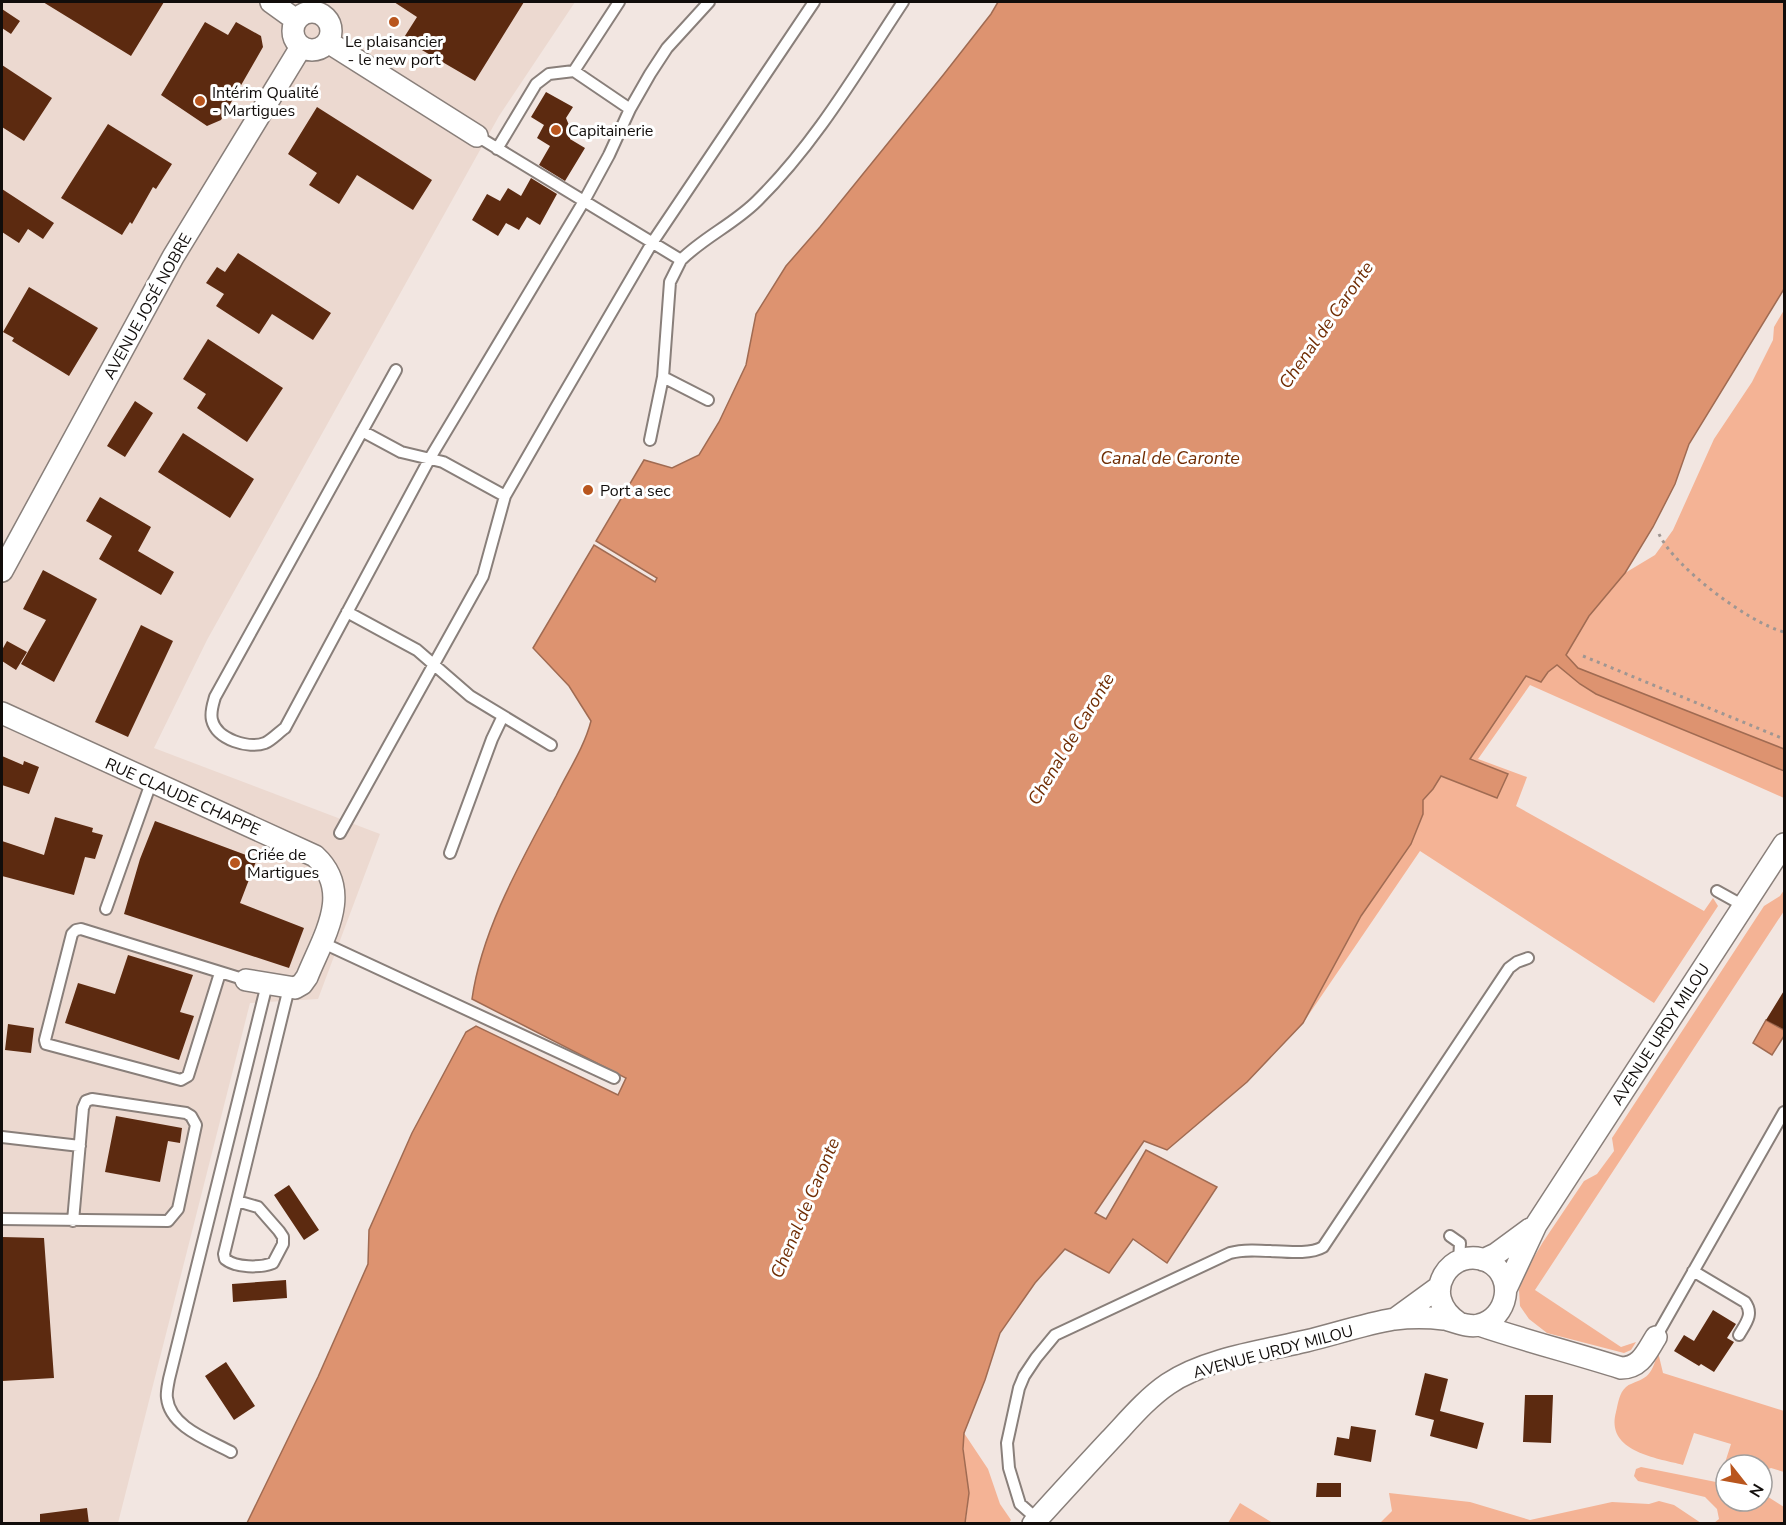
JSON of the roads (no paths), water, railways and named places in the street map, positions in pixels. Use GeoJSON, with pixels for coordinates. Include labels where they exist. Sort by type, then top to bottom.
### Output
{"type":"FeatureCollection","features":[{"type":"Feature","properties":{"kind":"street"},"geometry":{"type":"LineString","coordinates":[[271,2],[296,21]]}},
{"type":"Feature","properties":{"kind":"street"},"geometry":{"type":"LineString","coordinates":[[324,8],[329,23],[328,42],[313,50],[301,47],[293,35],[296,21],[304,13],[324,8]]}},
{"type":"Feature","properties":{"kind":"street"},"geometry":{"type":"LineString","coordinates":[[328,42],[477,136]]}},
{"type":"Feature","properties":{"kind":"street","name":"AVENUE JOSÉ NOBRE"},"geometry":{"type":"LineString","coordinates":[[2,571],[172,257],[301,47]]}},
{"type":"Feature","properties":{"kind":"street","name":"RUE CLAUDE CHAPPE"},"geometry":{"type":"LineString","coordinates":[[2,713],[315,856],[325,865],[331,876],[334,904],[307,977],[302,984],[289,988]]}},
{"type":"Feature","properties":{"kind":"street","name":"AVENUE URDY MILOU"},"geometry":{"type":"LineString","coordinates":[[1506,1293],[1536,1225],[1785,844]]}},
{"type":"Feature","properties":{"kind":"street"},"geometry":{"type":"LineString","coordinates":[[257,982],[289,988]]}},
{"type":"Feature","properties":{"kind":"street","name":"AVENUE URDY MILOU"},"geometry":{"type":"LineString","coordinates":[[1484,1260],[1515,1242],[1536,1225]]}},
{"type":"Feature","properties":{"kind":"street"},"geometry":{"type":"LineString","coordinates":[[1506,1293],[1502,1309],[1494,1318],[1469,1324],[1450,1317],[1442,1305],[1439,1287],[1445,1273],[1453,1264],[1469,1258],[1484,1260],[1499,1270],[1506,1293],[1510,1315],[1516,1324],[1541,1343]]}},
{"type":"Feature","properties":{"kind":"street","name":"AVENUE URDY MILOU"},"geometry":{"type":"LineString","coordinates":[[1395,1319],[1439,1287]]}},
{"type":"Feature","properties":{"kind":"street","name":"AVENUE URDY MILOU"},"geometry":{"type":"LineString","coordinates":[[1035,1521],[1126,1423],[1170,1383],[1190,1372],[1224,1361],[1395,1319],[1432,1318],[1469,1324],[1621,1368],[1630,1368],[1641,1360],[1656,1337]]}},
{"type":"Feature","properties":{"kind":"lane"},"geometry":{"type":"LineString","coordinates":[[574,70],[619,2]]}},
{"type":"Feature","properties":{"kind":"lane"},"geometry":{"type":"LineString","coordinates":[[396,370],[215,697],[211,711],[212,723],[220,733],[237,742],[252,745],[267,742],[285,728],[430,458],[584,201],[630,109],[667,48],[709,2]]}},
{"type":"Feature","properties":{"kind":"lane"},"geometry":{"type":"LineString","coordinates":[[340,832],[483,576],[506,496],[652,243],[814,2]]}},
{"type":"Feature","properties":{"kind":"lane"},"geometry":{"type":"LineString","coordinates":[[650,440],[663,377],[670,282],[681,260],[756,202],[778,177],[827,118],[903,2]]}},
{"type":"Feature","properties":{"kind":"lane"},"geometry":{"type":"LineString","coordinates":[[498,149],[536,84],[549,74],[574,70],[630,109]]}},
{"type":"Feature","properties":{"kind":"lane"},"geometry":{"type":"LineString","coordinates":[[477,136],[681,260]]}},
{"type":"Feature","properties":{"kind":"lane"},"geometry":{"type":"LineString","coordinates":[[663,377],[708,400]]}},
{"type":"Feature","properties":{"kind":"lane"},"geometry":{"type":"LineString","coordinates":[[362,431],[401,452],[430,458],[462,471],[506,496]]}},
{"type":"Feature","properties":{"kind":"lane"},"geometry":{"type":"LineString","coordinates":[[347,612],[417,650],[460,689],[551,745]]}},
{"type":"Feature","properties":{"kind":"lane"},"geometry":{"type":"LineString","coordinates":[[450,853],[503,716]]}},
{"type":"Feature","properties":{"kind":"lane"},"geometry":{"type":"LineString","coordinates":[[106,909],[151,783]]}},
{"type":"Feature","properties":{"kind":"lane"},"geometry":{"type":"LineString","coordinates":[[1717,891],[1744,906]]}},
{"type":"Feature","properties":{"kind":"lane"},"geometry":{"type":"LineString","coordinates":[[220,973],[188,1076],[185,1079],[181,1080],[46,1044],[45,1040],[72,934],[76,930],[81,929],[220,973],[257,982],[169,1379],[167,1398],[172,1415],[186,1427],[231,1452]]}},
{"type":"Feature","properties":{"kind":"lane"},"geometry":{"type":"LineString","coordinates":[[321,942],[614,1078]]}},
{"type":"Feature","properties":{"kind":"lane"},"geometry":{"type":"LineString","coordinates":[[1035,1521],[1020,1504],[1009,1468],[1007,1443],[1019,1388],[1024,1376],[1049,1341],[1055,1335],[1230,1253],[1243,1249],[1310,1252],[1323,1246],[1509,968],[1516,962],[1528,958]]}},
{"type":"Feature","properties":{"kind":"lane"},"geometry":{"type":"LineString","coordinates":[[237,1201],[258,1207],[283,1237],[283,1244],[273,1263],[236,1265],[225,1260],[224,1254],[289,988]]}},
{"type":"Feature","properties":{"kind":"lane"},"geometry":{"type":"LineString","coordinates":[[2,1219],[73,1221],[168,1221],[178,1209],[195,1125],[191,1116],[186,1113],[92,1099],[86,1101],[83,1108],[73,1221]]}},
{"type":"Feature","properties":{"kind":"lane"},"geometry":{"type":"LineString","coordinates":[[1656,1337],[1785,1112]]}},
{"type":"Feature","properties":{"kind":"lane"},"geometry":{"type":"LineString","coordinates":[[2,1137],[80,1146]]}},
{"type":"Feature","properties":{"kind":"lane"},"geometry":{"type":"LineString","coordinates":[[1450,1236],[1460,1243],[1459,1262]]}},
{"type":"Feature","properties":{"kind":"lane"},"geometry":{"type":"LineString","coordinates":[[1694,1271],[1745,1302],[1750,1316],[1740,1335]]}},
{"type":"Feature","properties":{"kind":"water","name":"Canal de Caronte"},"geometry":{"type":"Polygon","coordinates":[[[998,2],[1784,2],[1784,289],[1689,444],[1675,484],[1653,527],[1625,573],[1589,616],[1566,655],[1578,668],[1784,749],[1784,771],[1596,694],[1557,665],[1541,682],[1526,676],[1470,759],[1508,774],[1497,798],[1441,776],[1423,800],[1423,814],[1411,844],[1361,916],[1303,1023],[1247,1082],[1167,1150],[1144,1141],[1095,1213],[1106,1219],[1146,1150],[1217,1187],[1167,1263],[1133,1239],[1109,1273],[1065,1249],[1035,1283],[1000,1333],[985,1380],[964,1433],[963,1449],[969,1493],[965,1523],[247,1523],[318,1377],[368,1264],[369,1230],[412,1133],[466,1032],[476,1026],[618,1095],[626,1078],[472,999],[485,946],[505,894],[580,750],[591,721],[569,686],[533,648],[594,545],[655,582],[657,578],[596,541],[644,460],[672,468],[699,455],[719,422],[746,365],[756,314],[786,266],[944,74],[998,2]]]}},
{"type":"Feature","properties":{"kind":"water"},"geometry":{"type":"Polygon","coordinates":[[[1766,1020],[1784,1030],[1784,1036],[1772,1055],[1753,1043],[1766,1020]]]}},
{"type":"Feature","properties":{"kind":"place","name":"Le plaisancier - le new port"},"geometry":{"type":"Point","coordinates":[394,22]}},
{"type":"Feature","properties":{"kind":"place","name":"Intérim Qualité - Martigues"},"geometry":{"type":"Point","coordinates":[200,101]}},
{"type":"Feature","properties":{"kind":"place","name":"Capitainerie"},"geometry":{"type":"Point","coordinates":[556,130]}},
{"type":"Feature","properties":{"kind":"place","name":"Port a sec"},"geometry":{"type":"Point","coordinates":[588,490]}},
{"type":"Feature","properties":{"kind":"place","name":"Criée de Martigues"},"geometry":{"type":"Point","coordinates":[235,863]}},
{"type":"Feature","properties":{"kind":"water label","name":"Chenal de Caronte"},"geometry":{"type":"Point","coordinates":[1326,325]}},
{"type":"Feature","properties":{"kind":"water label","name":"Chenal de Caronte"},"geometry":{"type":"Point","coordinates":[1071,739]}},
{"type":"Feature","properties":{"kind":"water label","name":"Chenal de Caronte"},"geometry":{"type":"Point","coordinates":[805,1208]}}]}
